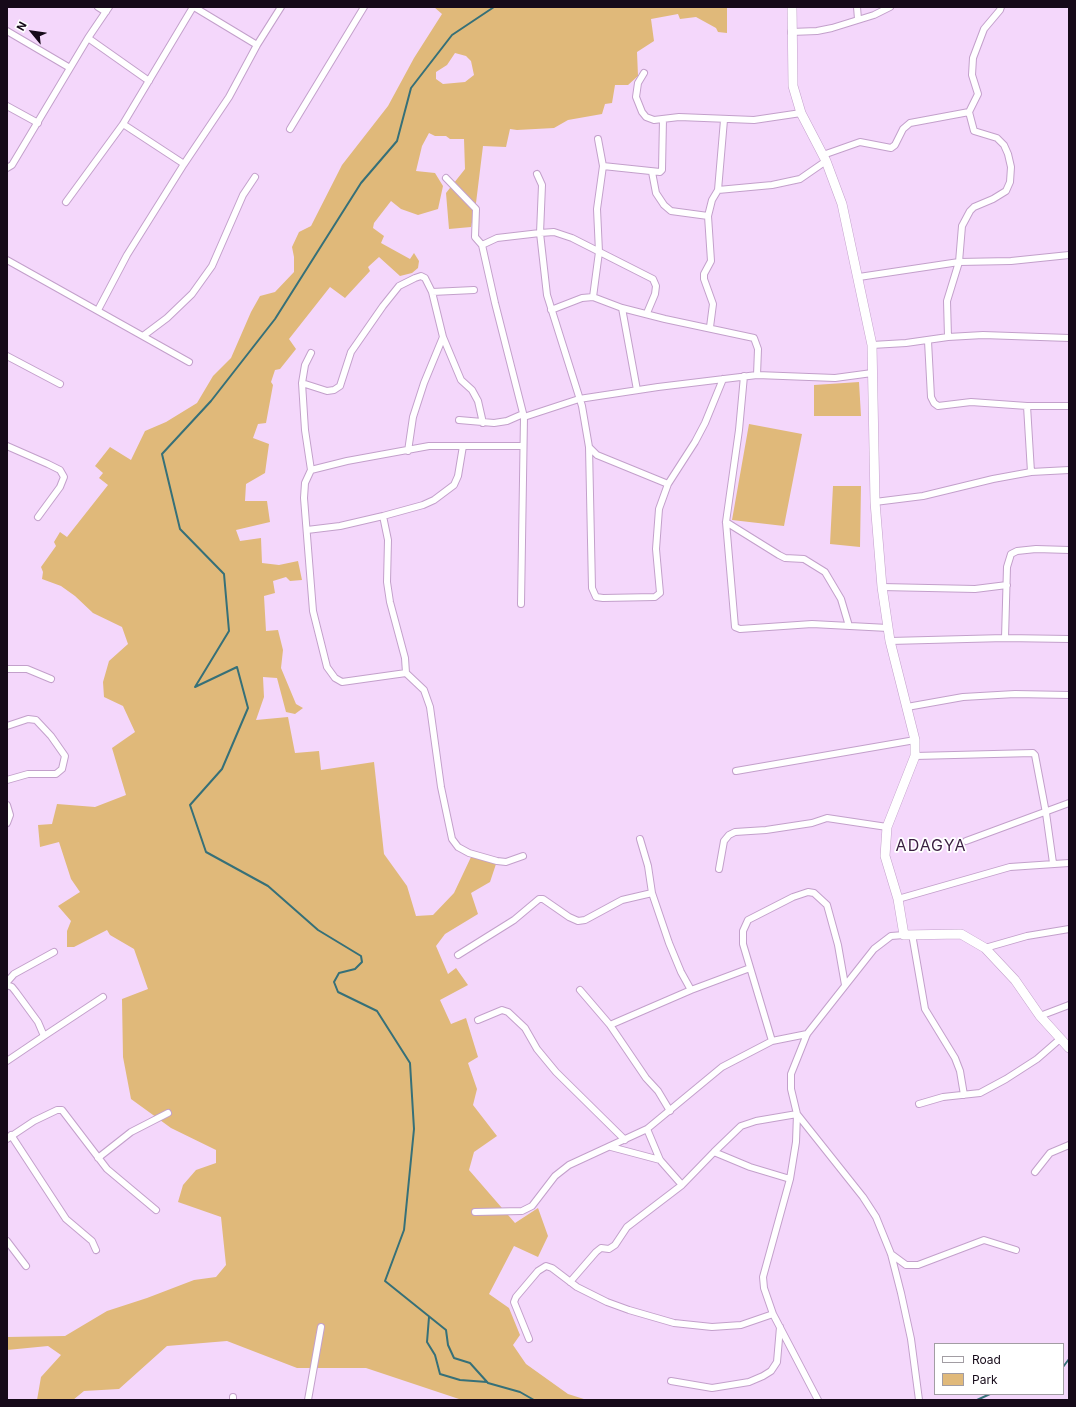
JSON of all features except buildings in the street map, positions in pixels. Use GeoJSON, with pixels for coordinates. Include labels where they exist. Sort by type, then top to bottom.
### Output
{"type":"FeatureCollection","features":[{"type":"Feature","properties":{"kind":"street"},"geometry":{"type":"LineString","coordinates":[[7,168],[12,165],[88,38],[108,9],[98,7]]}},
{"type":"Feature","properties":{"kind":"street"},"geometry":{"type":"LineString","coordinates":[[66,202],[123,124],[194,7],[257,45]]}},
{"type":"Feature","properties":{"kind":"street"},"geometry":{"type":"LineString","coordinates":[[98,310],[127,255],[184,164],[229,97],[257,45],[281,7]]}},
{"type":"Feature","properties":{"kind":"street"},"geometry":{"type":"LineString","coordinates":[[290,129],[364,7]]}},
{"type":"Feature","properties":{"kind":"street"},"geometry":{"type":"LineString","coordinates":[[792,7],[791,32],[793,86],[801,113],[824,158],[842,204],[859,276],[872,345],[875,502],[882,587],[890,641],[908,706],[915,740],[915,756],[887,827],[885,856],[908,934],[925,1009],[955,1058],[960,1071],[964,1095]]}},
{"type":"Feature","properties":{"kind":"street"},"geometry":{"type":"LineString","coordinates":[[857,7],[858,19]]}},
{"type":"Feature","properties":{"kind":"street"},"geometry":{"type":"LineString","coordinates":[[791,32],[817,31],[882,12],[890,7]]}},
{"type":"Feature","properties":{"kind":"street"},"geometry":{"type":"LineString","coordinates":[[948,337],[947,301],[959,262],[960,234],[962,226],[970,211],[974,207],[1001,195],[1006,191],[1010,182],[1011,167],[1008,154],[1000,141],[989,135],[974,131],[969,112],[978,94],[972,75],[973,58],[984,28],[1001,7]]}},
{"type":"Feature","properties":{"kind":"street"},"geometry":{"type":"LineString","coordinates":[[7,31],[70,68]]}},
{"type":"Feature","properties":{"kind":"street"},"geometry":{"type":"LineString","coordinates":[[88,38],[149,81]]}},
{"type":"Feature","properties":{"kind":"street"},"geometry":{"type":"LineString","coordinates":[[644,73],[636,90],[636,97],[642,112],[646,117],[654,120],[679,117],[754,120],[801,113]]}},
{"type":"Feature","properties":{"kind":"street"},"geometry":{"type":"LineString","coordinates":[[7,106],[38,123]]}},
{"type":"Feature","properties":{"kind":"street"},"geometry":{"type":"LineString","coordinates":[[718,190],[772,184],[800,179],[824,158],[860,142],[891,148],[895,145],[903,129],[910,123],[969,112]]}},
{"type":"Feature","properties":{"kind":"street"},"geometry":{"type":"LineString","coordinates":[[603,166],[660,172],[662,170],[663,119]]}},
{"type":"Feature","properties":{"kind":"street"},"geometry":{"type":"LineString","coordinates":[[710,327],[713,304],[704,279],[704,274],[711,261],[708,216],[712,200],[718,190],[724,120]]}},
{"type":"Feature","properties":{"kind":"street"},"geometry":{"type":"LineString","coordinates":[[123,124],[184,164]]}},
{"type":"Feature","properties":{"kind":"street"},"geometry":{"type":"LineString","coordinates":[[593,297],[599,252],[597,209],[603,166],[598,139]]}},
{"type":"Feature","properties":{"kind":"street"},"geometry":{"type":"LineString","coordinates":[[652,172],[656,193],[664,205],[671,211],[708,216]]}},
{"type":"Feature","properties":{"kind":"street"},"geometry":{"type":"LineString","coordinates":[[537,174],[542,185],[540,233],[547,295],[563,341],[582,406],[589,447],[592,588],[596,597],[646,598],[655,597],[660,593],[656,549],[659,509],[668,484],[702,430],[723,379]]}},
{"type":"Feature","properties":{"kind":"street"},"geometry":{"type":"LineString","coordinates":[[142,336],[167,318],[192,294],[212,266],[243,195],[255,177]]}},
{"type":"Feature","properties":{"kind":"street"},"geometry":{"type":"LineString","coordinates":[[446,178],[476,209],[475,238],[482,245],[523,416],[521,604]]}},
{"type":"Feature","properties":{"kind":"street"},"geometry":{"type":"LineString","coordinates":[[482,245],[497,238],[554,232],[563,234],[653,279],[656,286],[655,294],[647,313]]}},
{"type":"Feature","properties":{"kind":"street"},"geometry":{"type":"LineString","coordinates":[[859,276],[959,262],[1011,261],[1069,255]]}},
{"type":"Feature","properties":{"kind":"street"},"geometry":{"type":"LineString","coordinates":[[7,260],[190,362]]}},
{"type":"Feature","properties":{"kind":"street"},"geometry":{"type":"LineString","coordinates":[[302,383],[327,391],[334,390],[340,386],[351,352],[399,286],[421,276],[425,278],[432,292],[443,337],[461,380],[472,390],[478,401],[483,423]]}},
{"type":"Feature","properties":{"kind":"street"},"geometry":{"type":"LineString","coordinates":[[432,292],[474,290]]}},
{"type":"Feature","properties":{"kind":"street"},"geometry":{"type":"LineString","coordinates":[[551,310],[582,298],[593,297],[622,308],[647,313],[665,319],[710,327],[754,338],[758,349],[757,375]]}},
{"type":"Feature","properties":{"kind":"street"},"geometry":{"type":"LineString","coordinates":[[622,308],[637,390]]}},
{"type":"Feature","properties":{"kind":"street"},"geometry":{"type":"LineString","coordinates":[[872,345],[983,335],[1069,338]]}},
{"type":"Feature","properties":{"kind":"street"},"geometry":{"type":"LineString","coordinates":[[408,451],[413,417],[424,383],[443,337]]}},
{"type":"Feature","properties":{"kind":"street"},"geometry":{"type":"LineString","coordinates":[[928,340],[931,398],[934,403],[947,406],[971,402],[1027,406],[1069,406]]}},
{"type":"Feature","properties":{"kind":"street"},"geometry":{"type":"LineString","coordinates":[[311,353],[306,365],[302,383],[304,430],[311,470],[305,483],[304,498],[313,611],[327,667],[335,678],[342,682],[406,673]]}},
{"type":"Feature","properties":{"kind":"street"},"geometry":{"type":"LineString","coordinates":[[7,356],[60,384]]}},
{"type":"Feature","properties":{"kind":"street"},"geometry":{"type":"LineString","coordinates":[[459,420],[483,423],[507,421],[579,399],[744,376],[757,375],[835,378],[872,372]]}},
{"type":"Feature","properties":{"kind":"street"},"geometry":{"type":"LineString","coordinates":[[744,376],[739,430],[726,522],[736,627],[740,629],[812,624],[888,628]]}},
{"type":"Feature","properties":{"kind":"street"},"geometry":{"type":"LineString","coordinates":[[1027,406],[1032,472]]}},
{"type":"Feature","properties":{"kind":"street"},"geometry":{"type":"LineString","coordinates":[[7,446],[60,470],[64,477],[60,487],[38,517]]}},
{"type":"Feature","properties":{"kind":"street"},"geometry":{"type":"LineString","coordinates":[[311,470],[347,461],[408,451],[428,446],[523,446]]}},
{"type":"Feature","properties":{"kind":"street"},"geometry":{"type":"LineString","coordinates":[[307,530],[340,526],[383,516],[423,505],[434,500],[454,485],[458,476],[463,446]]}},
{"type":"Feature","properties":{"kind":"street"},"geometry":{"type":"LineString","coordinates":[[589,447],[597,455],[668,484]]}},
{"type":"Feature","properties":{"kind":"street"},"geometry":{"type":"LineString","coordinates":[[875,502],[924,496],[1032,472],[1069,470]]}},
{"type":"Feature","properties":{"kind":"street"},"geometry":{"type":"LineString","coordinates":[[383,516],[388,540],[387,582],[390,602],[405,658],[406,673],[424,690],[430,707],[441,787],[452,839],[458,847],[469,853],[497,861],[506,862],[523,856]]}},
{"type":"Feature","properties":{"kind":"street"},"geometry":{"type":"LineString","coordinates":[[726,522],[779,556],[785,558],[804,559],[825,572],[841,598],[849,626]]}},
{"type":"Feature","properties":{"kind":"street"},"geometry":{"type":"LineString","coordinates":[[1005,638],[1007,567],[1011,554],[1017,551],[1036,549],[1069,550]]}},
{"type":"Feature","properties":{"kind":"street"},"geometry":{"type":"LineString","coordinates":[[882,587],[975,588],[1007,585]]}},
{"type":"Feature","properties":{"kind":"street"},"geometry":{"type":"LineString","coordinates":[[890,641],[1005,638],[1069,639]]}},
{"type":"Feature","properties":{"kind":"street"},"geometry":{"type":"LineString","coordinates":[[7,669],[28,669],[50,679]]}},
{"type":"Feature","properties":{"kind":"street"},"geometry":{"type":"LineString","coordinates":[[908,706],[963,696],[1015,694],[1069,695]]}},
{"type":"Feature","properties":{"kind":"street"},"geometry":{"type":"LineString","coordinates":[[7,726],[28,719],[36,720],[51,736],[65,756],[62,769],[56,774],[28,774],[7,780]]}},
{"type":"Feature","properties":{"kind":"street"},"geometry":{"type":"LineString","coordinates":[[736,771],[915,740]]}},
{"type":"Feature","properties":{"kind":"street"},"geometry":{"type":"LineString","coordinates":[[915,756],[1033,753],[1036,755],[1046,813],[1052,863]]}},
{"type":"Feature","properties":{"kind":"street"},"geometry":{"type":"LineString","coordinates":[[966,841],[1046,813],[1069,803]]}},
{"type":"Feature","properties":{"kind":"street"},"geometry":{"type":"LineString","coordinates":[[7,805],[10,815],[7,823]]}},
{"type":"Feature","properties":{"kind":"street"},"geometry":{"type":"LineString","coordinates":[[719,869],[724,841],[728,835],[735,832],[774,829],[827,818],[887,827]]}},
{"type":"Feature","properties":{"kind":"street"},"geometry":{"type":"LineString","coordinates":[[640,839],[648,866],[652,893],[672,950],[691,990]]}},
{"type":"Feature","properties":{"kind":"street"},"geometry":{"type":"LineString","coordinates":[[898,899],[1010,867],[1069,862]]}},
{"type":"Feature","properties":{"kind":"street"},"geometry":{"type":"LineString","coordinates":[[772,1041],[742,937],[748,920],[793,897],[808,892],[814,893],[827,905],[838,945],[845,985]]}},
{"type":"Feature","properties":{"kind":"street"},"geometry":{"type":"LineString","coordinates":[[458,955],[514,920],[539,899],[544,899],[568,917],[578,921],[585,920],[622,900],[652,893]]}},
{"type":"Feature","properties":{"kind":"street"},"geometry":{"type":"LineString","coordinates":[[985,948],[1027,936],[1069,929]]}},
{"type":"Feature","properties":{"kind":"street"},"geometry":{"type":"LineString","coordinates":[[818,1400],[773,1314],[764,1288],[763,1277],[790,1179],[796,1142],[797,1114],[790,1089],[791,1074],[807,1034],[874,949],[891,936],[908,934],[961,934],[985,948],[1015,980],[1040,1016],[1069,1048]]}},
{"type":"Feature","properties":{"kind":"street"},"geometry":{"type":"LineString","coordinates":[[7,982],[14,974],[54,952]]}},
{"type":"Feature","properties":{"kind":"street"},"geometry":{"type":"LineString","coordinates":[[610,1025],[691,990],[750,968]]}},
{"type":"Feature","properties":{"kind":"street"},"geometry":{"type":"LineString","coordinates":[[7,986],[12,987],[16,992],[38,1022],[44,1036]]}},
{"type":"Feature","properties":{"kind":"street"},"geometry":{"type":"LineString","coordinates":[[580,990],[610,1025],[646,1078],[658,1091],[670,1111]]}},
{"type":"Feature","properties":{"kind":"street"},"geometry":{"type":"LineString","coordinates":[[7,1061],[102,997]]}},
{"type":"Feature","properties":{"kind":"street"},"geometry":{"type":"LineString","coordinates":[[1040,1016],[1069,1005]]}},
{"type":"Feature","properties":{"kind":"street"},"geometry":{"type":"LineString","coordinates":[[478,1020],[502,1010],[508,1012],[525,1028],[537,1049],[556,1072],[625,1140]]}},
{"type":"Feature","properties":{"kind":"street"},"geometry":{"type":"LineString","coordinates":[[475,1212],[522,1211],[532,1206],[555,1176],[569,1165],[611,1147],[647,1129],[722,1067],[772,1041],[807,1034]]}},
{"type":"Feature","properties":{"kind":"street"},"geometry":{"type":"LineString","coordinates":[[919,1104],[943,1097],[980,1093],[1038,1060],[1060,1039]]}},
{"type":"Feature","properties":{"kind":"street"},"geometry":{"type":"LineString","coordinates":[[96,1250],[92,1241],[66,1219],[9,1137],[60,1109],[67,1114],[106,1169],[156,1210]]}},
{"type":"Feature","properties":{"kind":"street"},"geometry":{"type":"LineString","coordinates":[[98,1158],[131,1132],[168,1113]]}},
{"type":"Feature","properties":{"kind":"street"},"geometry":{"type":"LineString","coordinates":[[570,1282],[596,1252],[601,1248],[609,1249],[615,1245],[627,1227],[682,1186],[741,1126],[749,1122],[797,1114]]}},
{"type":"Feature","properties":{"kind":"street"},"geometry":{"type":"LineString","coordinates":[[797,1114],[863,1197],[876,1217],[891,1254],[911,1339],[919,1400]]}},
{"type":"Feature","properties":{"kind":"street"},"geometry":{"type":"LineString","coordinates":[[647,1129],[660,1160],[682,1186]]}},
{"type":"Feature","properties":{"kind":"street"},"geometry":{"type":"LineString","coordinates":[[1035,1172],[1050,1153],[1069,1145]]}},
{"type":"Feature","properties":{"kind":"street"},"geometry":{"type":"LineString","coordinates":[[611,1147],[660,1160]]}},
{"type":"Feature","properties":{"kind":"street"},"geometry":{"type":"LineString","coordinates":[[714,1152],[750,1167],[790,1179]]}},
{"type":"Feature","properties":{"kind":"street"},"geometry":{"type":"LineString","coordinates":[[891,1254],[899,1262],[906,1265],[918,1265],[984,1240],[1016,1250]]}},
{"type":"Feature","properties":{"kind":"street"},"geometry":{"type":"LineString","coordinates":[[7,1241],[26,1266]]}},
{"type":"Feature","properties":{"kind":"street"},"geometry":{"type":"LineString","coordinates":[[529,1339],[515,1309],[514,1302],[516,1297],[538,1271],[546,1266],[552,1268],[577,1287],[607,1302],[629,1310],[674,1322],[712,1327],[741,1325],[773,1314]]}},
{"type":"Feature","properties":{"kind":"street"},"geometry":{"type":"LineString","coordinates":[[308,1400],[321,1327]]}},
{"type":"Feature","properties":{"kind":"street"},"geometry":{"type":"LineString","coordinates":[[670,1381],[712,1388],[748,1382],[763,1376],[771,1371],[777,1362],[780,1327]]}},
{"type":"Feature","properties":{"kind":"green space"},"geometry":{"type":"Polygon","coordinates":[[[434,7],[727,7],[727,33],[718,32],[716,28],[696,17],[680,19],[678,14],[651,19],[654,41],[637,52],[638,76],[628,85],[615,85],[612,103],[605,104],[602,114],[568,120],[554,128],[510,129],[506,147],[483,146],[476,203],[471,227],[449,229],[446,193],[465,169],[464,139],[450,139],[446,136],[435,136],[429,133],[422,146],[416,171],[435,173],[443,186],[438,209],[418,215],[401,209],[391,201],[374,223],[373,228],[384,236],[381,243],[410,259],[414,253],[419,261],[418,268],[412,273],[400,276],[379,257],[368,267],[370,271],[345,298],[330,287],[289,339],[296,349],[280,369],[275,370],[271,382],[273,385],[266,423],[258,424],[253,438],[269,444],[265,473],[246,484],[245,501],[267,501],[270,522],[236,530],[240,541],[261,538],[262,563],[279,565],[298,561],[302,580],[290,581],[286,577],[273,581],[275,593],[264,596],[266,631],[278,630],[283,650],[281,668],[296,704],[303,708],[295,714],[286,712],[277,678],[263,677],[264,697],[256,720],[288,717],[295,753],[319,751],[321,770],[374,762],[384,854],[407,886],[416,916],[433,915],[454,893],[471,857],[481,857],[496,864],[490,882],[471,893],[478,914],[445,934],[436,946],[448,974],[456,968],[468,985],[440,1000],[451,1024],[466,1018],[478,1057],[468,1063],[477,1089],[473,1105],[497,1136],[474,1152],[469,1170],[515,1223],[538,1208],[548,1236],[538,1257],[514,1246],[489,1294],[509,1308],[520,1335],[513,1345],[526,1364],[568,1394],[587,1400],[462,1400],[366,1368],[297,1368],[227,1341],[167,1346],[119,1389],[84,1391],[73,1400],[37,1400],[41,1377],[61,1355],[48,1346],[7,1350],[7,1337],[65,1336],[107,1311],[194,1280],[216,1277],[226,1265],[221,1217],[178,1202],[183,1185],[196,1170],[216,1163],[216,1150],[171,1128],[131,1099],[123,1057],[122,999],[148,989],[134,949],[110,935],[107,930],[74,947],[67,947],[67,931],[71,921],[58,906],[80,892],[71,879],[59,842],[40,847],[38,825],[52,824],[57,804],[95,807],[126,795],[112,748],[135,732],[123,706],[104,697],[103,682],[109,661],[128,644],[122,627],[93,613],[75,596],[61,586],[42,579],[43,572],[41,567],[56,546],[54,542],[60,532],[67,537],[108,485],[99,478],[103,473],[95,466],[110,447],[131,460],[145,431],[166,422],[197,403],[213,376],[231,358],[251,312],[260,296],[275,292],[294,272],[292,247],[299,232],[311,226],[342,165],[388,106],[414,58],[442,14],[434,7]],[[455,53],[447,65],[436,72],[436,79],[443,84],[465,82],[474,75],[471,61],[466,56],[455,53]]]}},
{"type":"Feature","properties":{"kind":"green space"},"geometry":{"type":"Polygon","coordinates":[[[859,382],[861,416],[814,416],[814,385],[859,382]]]}},
{"type":"Feature","properties":{"kind":"green space"},"geometry":{"type":"Polygon","coordinates":[[[749,424],[802,434],[784,526],[732,520],[749,424]]]}},
{"type":"Feature","properties":{"kind":"green space"},"geometry":{"type":"Polygon","coordinates":[[[833,486],[861,486],[860,547],[830,544],[833,486]]]}},
{"type":"Feature","properties":{"kind":"waterway"},"geometry":{"type":"LineString","coordinates":[[494,7],[452,35],[411,88],[397,141],[361,183],[275,319],[211,401],[162,454],[180,529],[224,574],[229,631],[195,687],[237,667],[248,708],[222,769],[190,805],[206,852],[268,886],[318,930],[361,956],[362,962],[355,969],[339,973],[334,982],[338,992],[377,1011],[410,1063],[414,1129],[404,1230],[385,1281],[446,1330],[448,1345],[454,1358],[470,1363],[488,1383],[520,1392],[534,1400]]}},
{"type":"Feature","properties":{"kind":"waterway"},"geometry":{"type":"LineString","coordinates":[[429,1317],[427,1342],[435,1355],[440,1374],[460,1380],[487,1382]]}},
{"type":"Feature","properties":{"kind":"waterway"},"geometry":{"type":"LineString","coordinates":[[1064,1366],[1069,1359]]}},
{"type":"Feature","properties":{"kind":"waterway"},"geometry":{"type":"LineString","coordinates":[[977,1400],[988,1395]]}},
{"type":"Feature","properties":{"kind":"district","name":"ADAGYA"},"geometry":{"type":"Point","coordinates":[931,846]}}]}
